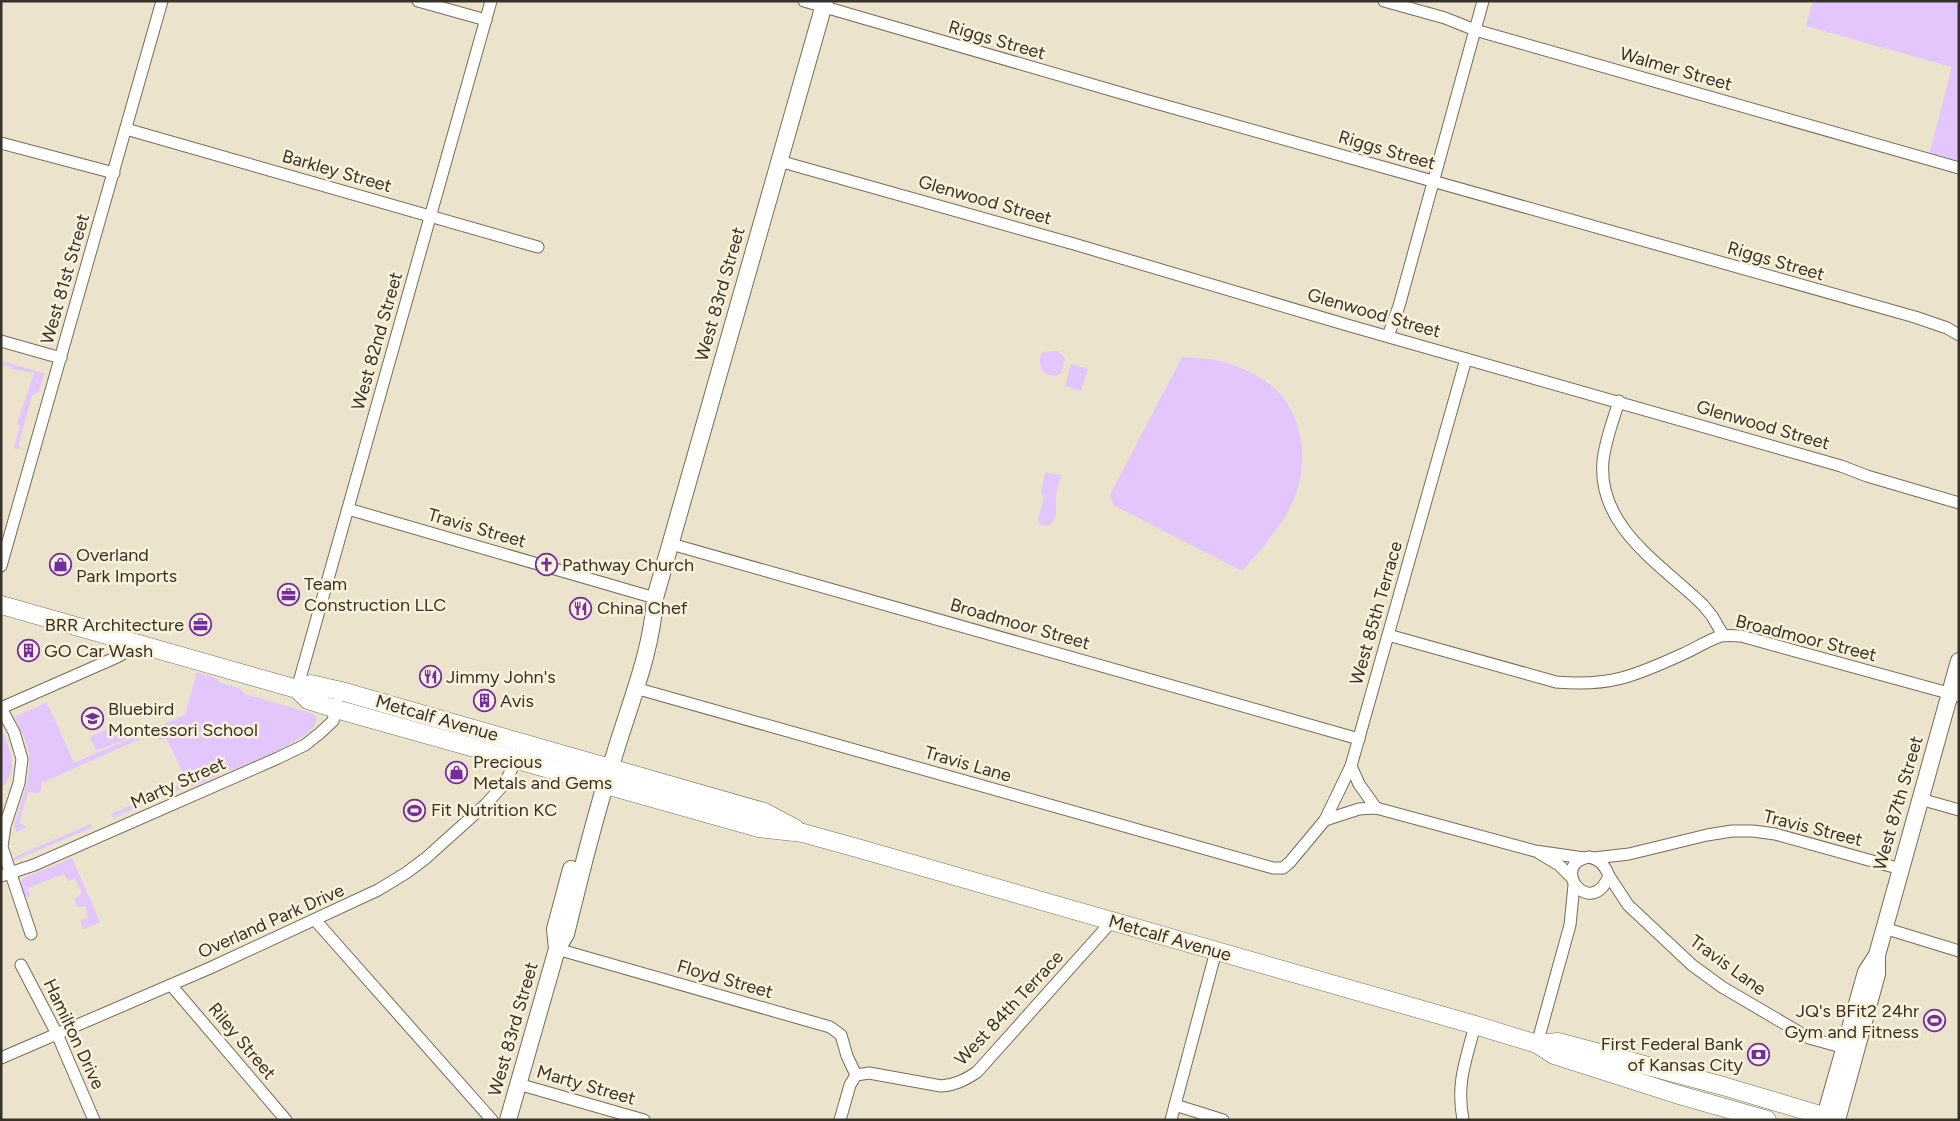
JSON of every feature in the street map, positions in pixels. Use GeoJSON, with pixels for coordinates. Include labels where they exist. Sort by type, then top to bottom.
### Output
{"type":"FeatureCollection","features":[{"type":"Feature","properties":{"kind":"main road","name":"Metcalf Avenue"},"geometry":{"type":"LineString","coordinates":[[1,605],[297,690],[308,700],[516,760],[759,828],[803,833],[1476,1025],[1537,1044],[1554,1055],[1676,1094],[1767,1120]]}},
{"type":"Feature","properties":{"kind":"main road","name":"Metcalf Avenue"},"geometry":{"type":"LineString","coordinates":[[297,690],[311,684],[606,766],[764,812],[803,833]]}},
{"type":"Feature","properties":{"kind":"main road","name":"Metcalf Avenue"},"geometry":{"type":"LineString","coordinates":[[1537,1044],[1558,1042],[1723,1086],[1832,1119]]}},
{"type":"Feature","properties":{"kind":"street","name":"West 81st Street"},"geometry":{"type":"LineString","coordinates":[[1,566],[162,1]]}},
{"type":"Feature","properties":{"kind":"street"},"geometry":{"type":"LineString","coordinates":[[418,1],[486,20]]}},
{"type":"Feature","properties":{"kind":"street","name":"West 82nd Street"},"geometry":{"type":"LineString","coordinates":[[297,690],[491,1]]}},
{"type":"Feature","properties":{"kind":"street","name":"Riggs Street"},"geometry":{"type":"LineString","coordinates":[[804,1],[824,4],[1434,182],[1915,317],[1947,328],[1959,335]]}},
{"type":"Feature","properties":{"kind":"street","name":"Walmer Street"},"geometry":{"type":"LineString","coordinates":[[1384,1],[1445,18],[1475,30],[1959,168]]}},
{"type":"Feature","properties":{"kind":"street"},"geometry":{"type":"LineString","coordinates":[[1388,336],[1399,306],[1483,1]]}},
{"type":"Feature","properties":{"kind":"street","name":"West 83rd Street"},"geometry":{"type":"LineString","coordinates":[[508,1120],[557,949],[555,929],[601,784],[645,615],[655,598],[671,544],[824,4]]}},
{"type":"Feature","properties":{"kind":"street","name":"Barkley Street"},"geometry":{"type":"LineString","coordinates":[[126,129],[538,247]]}},
{"type":"Feature","properties":{"kind":"street"},"geometry":{"type":"LineString","coordinates":[[1,143],[114,173]]}},
{"type":"Feature","properties":{"kind":"street","name":"Glenwood Street"},"geometry":{"type":"LineString","coordinates":[[779,161],[1065,241],[1466,359],[1841,466],[1867,476],[1959,503]]}},
{"type":"Feature","properties":{"kind":"street"},"geometry":{"type":"LineString","coordinates":[[1,341],[61,358]]}},
{"type":"Feature","properties":{"kind":"street","name":"West 85th Terrace"},"geometry":{"type":"LineString","coordinates":[[1290,862],[1325,820],[1351,766],[1466,359]]}},
{"type":"Feature","properties":{"kind":"street"},"geometry":{"type":"LineString","coordinates":[[1618,402],[1604,460],[1606,490],[1612,509],[1621,526],[1638,546],[1703,605],[1723,636]]}},
{"type":"Feature","properties":{"kind":"street","name":"Travis Street"},"geometry":{"type":"LineString","coordinates":[[348,509],[655,598]]}},
{"type":"Feature","properties":{"kind":"street","name":"Broadmoor Street"},"geometry":{"type":"LineString","coordinates":[[671,544],[1359,739]]}},
{"type":"Feature","properties":{"kind":"street","name":"West 83rd Street"},"geometry":{"type":"LineString","coordinates":[[606,766],[636,688],[654,621],[655,598]]}},
{"type":"Feature","properties":{"kind":"street","name":"Broadmoor Street"},"geometry":{"type":"LineString","coordinates":[[1388,635],[1556,682],[1579,684],[1601,683],[1622,679],[1723,636],[1748,638],[1954,695]]}},
{"type":"Feature","properties":{"kind":"street"},"geometry":{"type":"LineString","coordinates":[[31,934],[5,875],[2,847],[5,826],[19,783],[22,758],[14,732],[1,708],[117,657],[140,644]]}},
{"type":"Feature","properties":{"kind":"street","name":"West 87th Street"},"geometry":{"type":"LineString","coordinates":[[1832,1119],[1877,974],[1877,955],[1884,928],[1920,799],[1954,695],[1959,661]]}},
{"type":"Feature","properties":{"kind":"street","name":"Travis Lane"},"geometry":{"type":"LineString","coordinates":[[636,688],[1273,868],[1283,868],[1290,862]]}},
{"type":"Feature","properties":{"kind":"street","name":"Marty Street"},"geometry":{"type":"LineString","coordinates":[[5,875],[278,758],[305,744],[333,721],[341,692]]}},
{"type":"Feature","properties":{"kind":"street","name":"Overland Park Drive"},"geometry":{"type":"LineString","coordinates":[[1,1058],[171,985],[378,890],[426,858],[496,794],[506,783],[516,760]]}},
{"type":"Feature","properties":{"kind":"street"},"geometry":{"type":"LineString","coordinates":[[1351,766],[1359,784],[1376,808]]}},
{"type":"Feature","properties":{"kind":"street"},"geometry":{"type":"LineString","coordinates":[[1920,799],[1959,810]]}},
{"type":"Feature","properties":{"kind":"street","name":"Travis Street"},"geometry":{"type":"LineString","coordinates":[[1325,820],[1360,809],[1376,808],[1535,851],[1589,858],[1629,854],[1707,835],[1732,831],[1754,831],[1775,834],[1901,869]]}},
{"type":"Feature","properties":{"kind":"street","name":"Travis Street"},"geometry":{"type":"LineString","coordinates":[[1535,851],[1559,864],[1573,881]]}},
{"type":"Feature","properties":{"kind":"street","name":"Travis Street"},"geometry":{"type":"LineString","coordinates":[[1608,874],[1629,854]]}},
{"type":"Feature","properties":{"kind":"street"},"geometry":{"type":"LineString","coordinates":[[1537,1044],[1570,925],[1581,902],[1603,886],[1608,874],[1603,864],[1589,858],[1575,865],[1572,869],[1570,925]]}},
{"type":"Feature","properties":{"kind":"street","name":"Travis Lane"},"geometry":{"type":"LineString","coordinates":[[1608,874],[1628,905],[1692,964],[1722,987],[1809,1038],[1845,1048]]}},
{"type":"Feature","properties":{"kind":"street"},"geometry":{"type":"LineString","coordinates":[[1573,881],[1582,892],[1592,893]]}},
{"type":"Feature","properties":{"kind":"street","name":"Travis Lane"},"geometry":{"type":"LineString","coordinates":[[1592,893],[1605,894],[1628,905]]}},
{"type":"Feature","properties":{"kind":"street"},"geometry":{"type":"LineString","coordinates":[[315,920],[492,1120]]}},
{"type":"Feature","properties":{"kind":"street","name":"West 84th Terrace"},"geometry":{"type":"LineString","coordinates":[[856,1075],[869,1073],[941,1086],[952,1086],[965,1081],[977,1072],[1112,921]]}},
{"type":"Feature","properties":{"kind":"street"},"geometry":{"type":"LineString","coordinates":[[1884,928],[1959,950]]}},
{"type":"Feature","properties":{"kind":"street","name":"Floyd Street"},"geometry":{"type":"LineString","coordinates":[[557,949],[830,1027],[840,1035],[856,1075]]}},
{"type":"Feature","properties":{"kind":"street"},"geometry":{"type":"LineString","coordinates":[[1170,1120],[1216,951]]}},
{"type":"Feature","properties":{"kind":"street","name":"West 87th Street"},"geometry":{"type":"LineString","coordinates":[[1832,1119],[1845,1048],[1866,972],[1877,955]]}},
{"type":"Feature","properties":{"kind":"street","name":"Hamilton Drive"},"geometry":{"type":"LineString","coordinates":[[21,965],[57,1034],[94,1120]]}},
{"type":"Feature","properties":{"kind":"street","name":"Riley Street"},"geometry":{"type":"LineString","coordinates":[[171,985],[286,1120]]}},
{"type":"Feature","properties":{"kind":"street"},"geometry":{"type":"LineString","coordinates":[[1463,1120],[1460,1103],[1460,1081],[1476,1025]]}},
{"type":"Feature","properties":{"kind":"street"},"geometry":{"type":"LineString","coordinates":[[840,1120],[850,1085],[856,1075]]}},
{"type":"Feature","properties":{"kind":"street","name":"Marty Street"},"geometry":{"type":"LineString","coordinates":[[518,1084],[644,1120]]}},
{"type":"Feature","properties":{"kind":"street"},"geometry":{"type":"LineString","coordinates":[[1175,1105],[1223,1120]]}},
{"type":"Feature","properties":{"kind":"shaded area"},"geometry":{"type":"Polygon","coordinates":[[[1813,1],[1959,1],[1959,164],[1929,155],[1952,67],[1806,26],[1813,1]]]}},
{"type":"Feature","properties":{"kind":"shaded area"},"geometry":{"type":"Polygon","coordinates":[[[1058,351],[1065,359],[1061,373],[1055,376],[1046,374],[1040,367],[1041,354],[1043,352],[1058,351]]]}},
{"type":"Feature","properties":{"kind":"shaded area"},"geometry":{"type":"Polygon","coordinates":[[[1182,357],[1224,362],[1261,378],[1282,396],[1296,422],[1300,436],[1302,466],[1296,494],[1290,508],[1262,549],[1242,571],[1113,505],[1110,495],[1182,357]]]}},
{"type":"Feature","properties":{"kind":"shaded area"},"geometry":{"type":"Polygon","coordinates":[[[1,361],[44,373],[39,392],[32,395],[19,444],[20,447],[17,449],[14,448],[20,425],[17,424],[34,373],[12,369],[12,367],[1,364],[1,361]]]}},
{"type":"Feature","properties":{"kind":"shaded area"},"geometry":{"type":"Polygon","coordinates":[[[1071,364],[1088,369],[1081,391],[1065,386],[1071,364]]]}},
{"type":"Feature","properties":{"kind":"shaded area"},"geometry":{"type":"Polygon","coordinates":[[[1045,472],[1061,475],[1056,494],[1055,517],[1049,526],[1041,525],[1038,520],[1044,497],[1041,492],[1045,472]]]}},
{"type":"Feature","properties":{"kind":"shaded area"},"geometry":{"type":"Polygon","coordinates":[[[197,672],[241,689],[244,694],[314,714],[317,719],[313,727],[305,735],[279,750],[229,771],[227,767],[220,770],[220,775],[192,787],[190,784],[113,818],[111,814],[178,785],[176,777],[183,773],[167,739],[159,740],[155,733],[141,739],[139,734],[185,715],[197,672]]]}},
{"type":"Feature","properties":{"kind":"shaded area"},"geometry":{"type":"Polygon","coordinates":[[[47,702],[74,763],[138,735],[140,739],[41,783],[42,789],[39,793],[28,792],[19,823],[27,827],[17,832],[14,826],[29,772],[29,754],[27,744],[15,717],[47,702]]]}},
{"type":"Feature","properties":{"kind":"shaded area"},"geometry":{"type":"Polygon","coordinates":[[[124,722],[131,737],[96,751],[90,737],[124,722]]]}},
{"type":"Feature","properties":{"kind":"shaded area"},"geometry":{"type":"Polygon","coordinates":[[[1,729],[10,752],[12,767],[7,781],[1,788],[1,729]]]}},
{"type":"Feature","properties":{"kind":"shaded area"},"geometry":{"type":"Polygon","coordinates":[[[91,824],[93,827],[13,861],[12,859],[19,855],[91,824]]]}},
{"type":"Feature","properties":{"kind":"shaded area"},"geometry":{"type":"Polygon","coordinates":[[[72,858],[100,922],[83,929],[80,920],[88,918],[85,906],[78,907],[74,899],[82,894],[75,879],[68,881],[64,874],[28,888],[29,897],[25,896],[21,887],[21,882],[24,878],[72,858]]]}},
{"type":"Feature","properties":{"kind":"place","name":"Overland Park Imports"},"geometry":{"type":"Point","coordinates":[60,565]}},
{"type":"Feature","properties":{"kind":"place","name":"Pathway Church"},"geometry":{"type":"Point","coordinates":[546,565]}},
{"type":"Feature","properties":{"kind":"place","name":"Team Construction LLC"},"geometry":{"type":"Point","coordinates":[288,594]}},
{"type":"Feature","properties":{"kind":"place","name":"China Chef"},"geometry":{"type":"Point","coordinates":[581,608]}},
{"type":"Feature","properties":{"kind":"place","name":"BRR Architecture"},"geometry":{"type":"Point","coordinates":[200,625]}},
{"type":"Feature","properties":{"kind":"place","name":"GO Car Wash"},"geometry":{"type":"Point","coordinates":[28,651]}},
{"type":"Feature","properties":{"kind":"place","name":"Jimmy John's"},"geometry":{"type":"Point","coordinates":[430,677]}},
{"type":"Feature","properties":{"kind":"place","name":"Avis"},"geometry":{"type":"Point","coordinates":[484,701]}},
{"type":"Feature","properties":{"kind":"place","name":"Bluebird Montessori School"},"geometry":{"type":"Point","coordinates":[92,719]}},
{"type":"Feature","properties":{"kind":"place","name":"Precious Metals and Gems"},"geometry":{"type":"Point","coordinates":[457,772]}},
{"type":"Feature","properties":{"kind":"place","name":"Fit Nutrition KC"},"geometry":{"type":"Point","coordinates":[415,810]}},
{"type":"Feature","properties":{"kind":"place","name":"JQ's BFit2 24hr Gym and Fitness"},"geometry":{"type":"Point","coordinates":[1935,1021]}},
{"type":"Feature","properties":{"kind":"place","name":"First Federal Bank of Kansas City"},"geometry":{"type":"Point","coordinates":[1759,1054]}}]}
